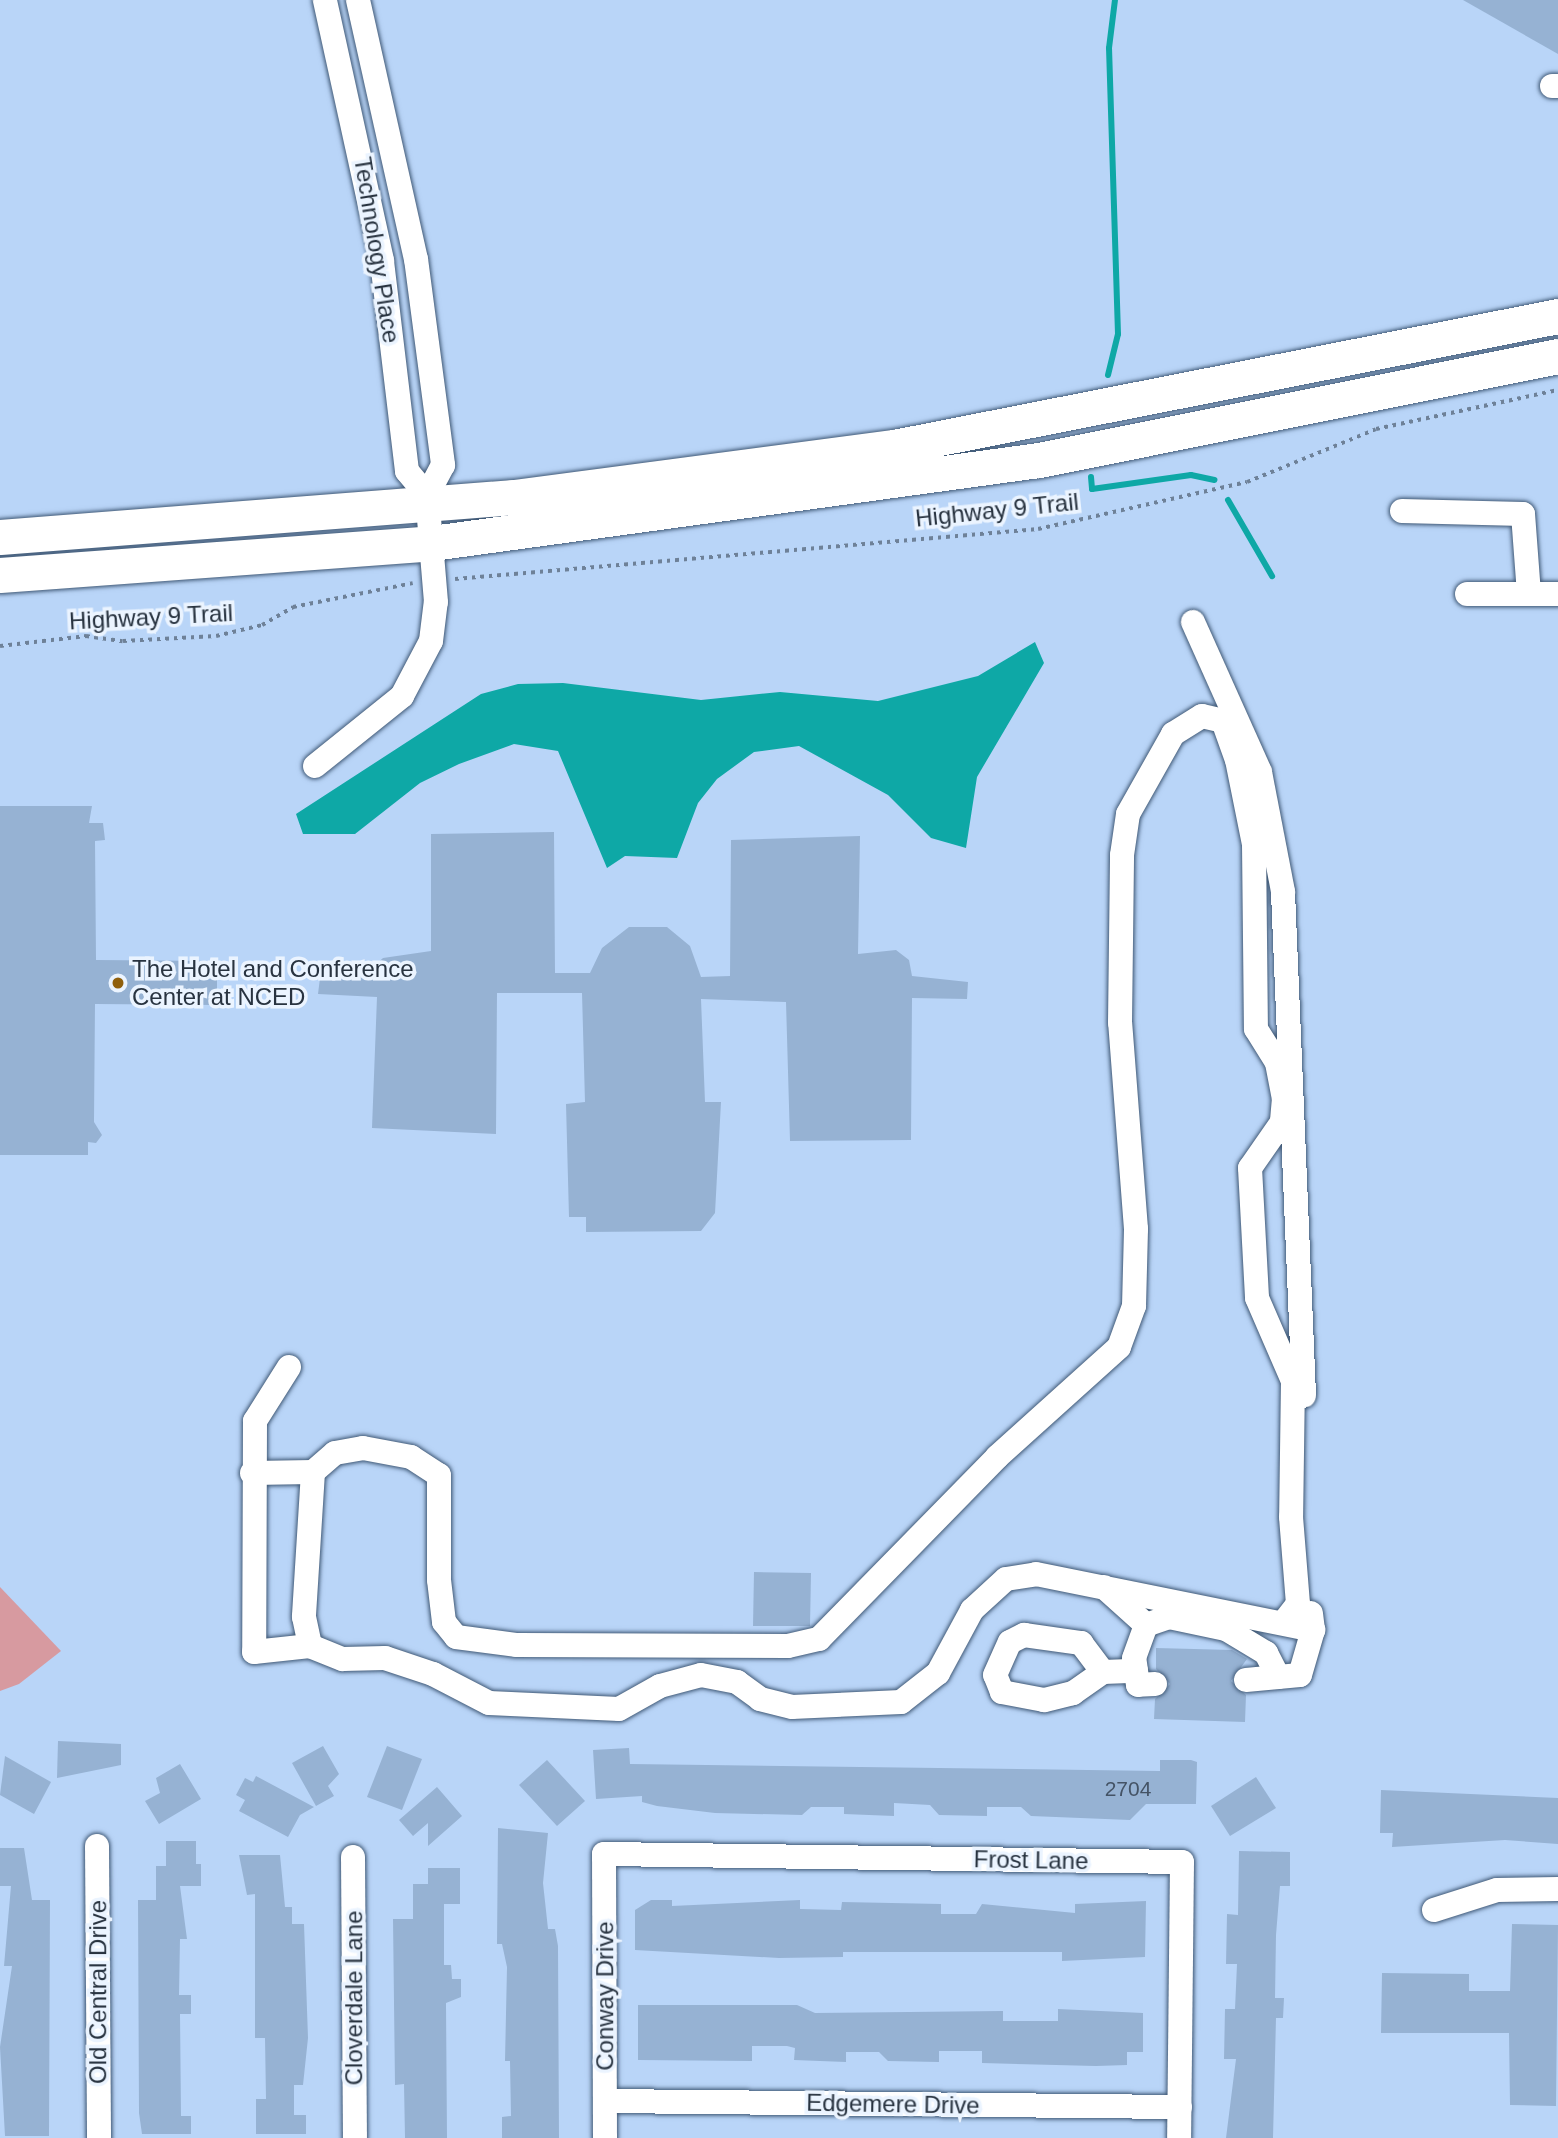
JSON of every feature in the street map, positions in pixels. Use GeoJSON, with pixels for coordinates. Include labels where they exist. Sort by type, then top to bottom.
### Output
{"type":"FeatureCollection","features":[{"type":"Feature","properties":{"kind":"highway"},"geometry":{"type":"LineString","coordinates":[[0,537],[428,500],[894,447],[1558,316]]}},
{"type":"Feature","properties":{"kind":"highway"},"geometry":{"type":"LineString","coordinates":[[0,575],[432,543],[1039,460],[1558,356]]}},
{"type":"Feature","properties":{"kind":"street","name":"Technology Place"},"geometry":{"type":"LineString","coordinates":[[325,0],[354,122],[382,260],[407,471],[428,500]]}},
{"type":"Feature","properties":{"kind":"street","name":"Technology Place"},"geometry":{"type":"LineString","coordinates":[[358,0],[416,259],[443,464],[428,500]]}},
{"type":"Feature","properties":{"kind":"street"},"geometry":{"type":"LineString","coordinates":[[354,122],[385,114]]}},
{"type":"Feature","properties":{"kind":"street"},"geometry":{"type":"LineString","coordinates":[[315,766],[383,717],[418,672],[436,602],[428,500]]}},
{"type":"Feature","properties":{"kind":"street"},"geometry":{"type":"LineString","coordinates":[[1402,511],[1523,514],[1529,594]]}},
{"type":"Feature","properties":{"kind":"street"},"geometry":{"type":"LineString","coordinates":[[1467,594],[1558,594]]}},
{"type":"Feature","properties":{"kind":"street"},"geometry":{"type":"LineString","coordinates":[[1193,622],[1260,772],[1283,892],[1306,1378],[1299,1523],[1313,1630],[1300,1675],[1246,1680]]}},
{"type":"Feature","properties":{"kind":"street"},"geometry":{"type":"LineString","coordinates":[[253,1473],[313,1472],[335,1454],[363,1448],[411,1457],[439,1475],[439,1580],[444,1622],[456,1637],[544,1645],[788,1646],[819,1639],[997,1457],[1119,1347],[1134,1306],[1136,1229],[1120,1023],[1124,842],[1128,814],[1172,734],[1202,716],[1223,722],[1237,760],[1254,844],[1256,1029],[1277,1063],[1284,1098],[1282,1122],[1250,1168],[1257,1298],[1293,1381],[1291,1517],[1298,1604],[1283,1623]]}},
{"type":"Feature","properties":{"kind":"street"},"geometry":{"type":"LineString","coordinates":[[289,1367],[255,1421],[254,1652],[310,1646],[343,1659],[385,1658],[433,1674],[489,1703],[619,1709],[660,1686],[701,1675],[737,1682],[760,1699],[792,1707],[901,1702],[939,1673],[972,1610],[1006,1579],[1036,1574],[1313,1630]]}},
{"type":"Feature","properties":{"kind":"street"},"geometry":{"type":"LineString","coordinates":[[310,1646],[304,1617],[313,1472]]}},
{"type":"Feature","properties":{"kind":"street"},"geometry":{"type":"LineString","coordinates":[[1102,1672],[1146,1678],[1146,1625],[1104,1587]]}},
{"type":"Feature","properties":{"kind":"street"},"geometry":{"type":"LineString","coordinates":[[1146,1625],[1169,1617],[1226,1629],[1265,1653],[1278,1677]]}},
{"type":"Feature","properties":{"kind":"street","name":"Old Central Drive"},"geometry":{"type":"LineString","coordinates":[[97,1846],[99,2138]]}},
{"type":"Feature","properties":{"kind":"street","name":"Conway Drive"},"geometry":{"type":"LineString","coordinates":[[604,1854],[605,2138]]}},
{"type":"Feature","properties":{"kind":"street","name":"Frost Lane"},"geometry":{"type":"LineString","coordinates":[[604,1854],[1181,1862],[1179,2138]]}},
{"type":"Feature","properties":{"kind":"street","name":"Cloverdale Lane"},"geometry":{"type":"LineString","coordinates":[[353,1857],[355,2138]]}},
{"type":"Feature","properties":{"kind":"street"},"geometry":{"type":"LineString","coordinates":[[1434,1910],[1497,1890],[1558,1889]]}},
{"type":"Feature","properties":{"kind":"street","name":"Edgemere Drive"},"geometry":{"type":"LineString","coordinates":[[606,2101],[1180,2107]]}},
{"type":"Feature","properties":{"kind":"path","name":"Highway 9 Trail"},"geometry":{"type":"LineString","coordinates":[[464,578],[1038,529],[1247,482],[1376,429],[1558,390]]}},
{"type":"Feature","properties":{"kind":"path","name":"Highway 9 Trail"},"geometry":{"type":"LineString","coordinates":[[0,646],[86,636],[123,641],[216,636],[262,625],[293,607],[421,582]]}},
{"type":"Feature","properties":{"kind":"shaded area"},"geometry":{"type":"Polygon","coordinates":[[[1035,642],[1044,663],[977,777],[966,848],[931,838],[888,795],[799,746],[754,752],[717,779],[698,803],[677,858],[625,856],[607,868],[558,751],[514,744],[459,764],[420,783],[355,834],[303,834],[296,814],[481,694],[518,684],[563,683],[701,700],[780,692],[878,701],[978,676],[1035,642]]]}},
{"type":"Feature","properties":{"kind":"shaded area"},"geometry":{"type":"Polygon","coordinates":[[[0,1587],[61,1651],[19,1684],[0,1691],[0,1587]]]}},
{"type":"Feature","properties":{"kind":"building"},"geometry":{"type":"Polygon","coordinates":[[[1463,0],[1558,0],[1558,54],[1463,0]]]}},
{"type":"Feature","properties":{"kind":"building","name":"The Hotel and Conference Center at NCED"},"geometry":{"type":"Polygon","coordinates":[[[0,806],[92,806],[89,823],[103,823],[105,840],[95,841],[96,960],[217,961],[217,1005],[95,1004],[94,1122],[102,1135],[96,1143],[88,1142],[88,1155],[0,1155],[0,806]]]}},
{"type":"Feature","properties":{"kind":"building"},"geometry":{"type":"Polygon","coordinates":[[[554,832],[555,973],[590,973],[602,948],[629,927],[667,927],[690,946],[701,977],[730,976],[731,840],[860,836],[858,954],[896,950],[909,960],[912,976],[968,982],[967,999],[912,998],[911,1140],[790,1141],[786,1002],[701,999],[705,1102],[721,1102],[715,1213],[701,1231],[586,1232],[586,1217],[569,1217],[566,1104],[585,1102],[582,993],[497,993],[496,1134],[372,1128],[377,997],[318,994],[321,970],[372,968],[383,958],[431,951],[431,834],[554,832]]]}},
{"type":"Feature","properties":{"kind":"building"},"geometry":{"type":"Polygon","coordinates":[[[754,1572],[811,1573],[810,1626],[753,1626],[754,1572]]]}},
{"type":"Feature","properties":{"kind":"building"},"geometry":{"type":"Polygon","coordinates":[[[1156,1648],[1232,1650],[1247,1659],[1231,1681],[1246,1695],[1245,1722],[1154,1719],[1155,1699],[1170,1684],[1156,1669],[1156,1648]]]}},
{"type":"Feature","properties":{"kind":"building"},"geometry":{"type":"Polygon","coordinates":[[[58,1741],[121,1744],[121,1765],[57,1778],[58,1741]]]}},
{"type":"Feature","properties":{"kind":"building"},"geometry":{"type":"Polygon","coordinates":[[[323,1746],[339,1774],[328,1786],[334,1796],[316,1806],[292,1763],[323,1746]]]}},
{"type":"Feature","properties":{"kind":"building"},"geometry":{"type":"Polygon","coordinates":[[[387,1746],[422,1759],[402,1810],[367,1797],[387,1746]]]}},
{"type":"Feature","properties":{"kind":"building"},"geometry":{"type":"Polygon","coordinates":[[[629,1748],[630,1764],[1160,1771],[1160,1760],[1191,1760],[1197,1762],[1196,1804],[1146,1804],[1130,1820],[1031,1816],[1021,1807],[987,1807],[987,1816],[939,1815],[930,1805],[894,1803],[894,1816],[844,1814],[844,1807],[811,1807],[802,1815],[715,1813],[657,1806],[642,1802],[642,1796],[596,1799],[593,1750],[629,1748]]]}},
{"type":"Feature","properties":{"kind":"building"},"geometry":{"type":"Polygon","coordinates":[[[5,1756],[51,1782],[34,1814],[0,1795],[5,1756]]]}},
{"type":"Feature","properties":{"kind":"building"},"geometry":{"type":"Polygon","coordinates":[[[547,1760],[585,1801],[557,1826],[519,1785],[547,1760]]]}},
{"type":"Feature","properties":{"kind":"building"},"geometry":{"type":"Polygon","coordinates":[[[180,1764],[201,1799],[159,1824],[145,1801],[160,1793],[156,1778],[180,1764]]]}},
{"type":"Feature","properties":{"kind":"building"},"geometry":{"type":"Polygon","coordinates":[[[256,1776],[314,1807],[300,1815],[288,1837],[239,1811],[245,1800],[236,1795],[245,1778],[253,1782],[256,1776]]]}},
{"type":"Feature","properties":{"kind":"building"},"geometry":{"type":"Polygon","coordinates":[[[1256,1777],[1276,1808],[1230,1836],[1211,1806],[1256,1777]]]}},
{"type":"Feature","properties":{"kind":"building"},"geometry":{"type":"Polygon","coordinates":[[[437,1787],[462,1816],[428,1846],[428,1823],[413,1836],[399,1820],[437,1787]]]}},
{"type":"Feature","properties":{"kind":"building"},"geometry":{"type":"Polygon","coordinates":[[[1381,1790],[1558,1798],[1558,1844],[1505,1840],[1392,1847],[1393,1833],[1380,1833],[1381,1790]]]}},
{"type":"Feature","properties":{"kind":"building"},"geometry":{"type":"Polygon","coordinates":[[[498,1828],[548,1833],[543,1883],[548,1929],[555,1929],[558,1946],[559,2138],[502,2138],[502,2117],[511,2116],[510,2061],[505,2061],[507,1967],[502,1944],[497,1944],[498,1828]]]}},
{"type":"Feature","properties":{"kind":"building"},"geometry":{"type":"Polygon","coordinates":[[[166,1841],[196,1841],[196,1864],[201,1864],[201,1886],[180,1886],[187,1939],[180,1939],[179,1995],[191,1995],[191,2014],[180,2014],[181,2116],[191,2116],[191,2134],[142,2134],[139,2113],[138,1900],[156,1900],[156,1866],[166,1866],[166,1841]]]}},
{"type":"Feature","properties":{"kind":"building"},"geometry":{"type":"Polygon","coordinates":[[[0,1848],[24,1848],[32,1900],[50,1900],[49,2136],[5,2136],[0,2047],[12,1966],[4,1966],[11,1886],[0,1886],[0,1848]]]}},
{"type":"Feature","properties":{"kind":"building"},"geometry":{"type":"Polygon","coordinates":[[[1239,1851],[1290,1852],[1290,1886],[1280,1886],[1276,1935],[1275,1998],[1284,1998],[1283,2018],[1276,2018],[1273,2138],[1226,2138],[1236,2059],[1224,2059],[1225,2009],[1235,2009],[1237,1964],[1226,1964],[1227,1914],[1238,1915],[1239,1851]]]}},
{"type":"Feature","properties":{"kind":"building"},"geometry":{"type":"Polygon","coordinates":[[[239,1855],[280,1855],[285,1907],[292,1907],[292,1924],[304,1924],[308,2038],[303,2085],[294,2085],[294,2115],[306,2115],[306,2134],[256,2134],[256,2099],[266,2099],[265,2038],[255,2038],[255,1894],[247,1895],[239,1855]]]}},
{"type":"Feature","properties":{"kind":"building"},"geometry":{"type":"Polygon","coordinates":[[[428,1868],[460,1868],[460,1904],[444,1904],[444,1965],[451,1965],[452,1979],[461,1979],[461,1997],[446,2003],[447,2138],[405,2138],[404,2084],[395,2085],[393,1919],[413,1919],[413,1884],[428,1884],[428,1868]]]}},
{"type":"Feature","properties":{"kind":"building"},"geometry":{"type":"Polygon","coordinates":[[[651,1900],[672,1900],[672,1906],[800,1900],[800,1909],[841,1910],[842,1902],[941,1904],[941,1914],[976,1914],[982,1904],[1075,1913],[1075,1904],[1146,1901],[1145,1957],[1062,1961],[1062,1952],[843,1952],[843,1957],[779,1958],[635,1950],[635,1910],[651,1900]]]}},
{"type":"Feature","properties":{"kind":"building"},"geometry":{"type":"Polygon","coordinates":[[[1512,1924],[1558,1925],[1556,2106],[1510,2105],[1509,2033],[1381,2033],[1382,1973],[1469,1974],[1469,1991],[1510,1991],[1512,1924]]]}},
{"type":"Feature","properties":{"kind":"building"},"geometry":{"type":"Polygon","coordinates":[[[638,2005],[797,2005],[815,2013],[1003,2011],[1003,2021],[1058,2021],[1058,2009],[1143,2013],[1143,2052],[1127,2052],[1127,2065],[1096,2066],[982,2063],[982,2051],[939,2051],[939,2062],[888,2061],[879,2052],[846,2052],[846,2062],[794,2060],[795,2048],[787,2046],[752,2046],[752,2061],[638,2060],[638,2005]]]}},
{"type":"Feature","properties":{"kind":"waterway"},"geometry":{"type":"LineString","coordinates":[[1108,375],[1118,334],[1109,48],[1115,0]]}},
{"type":"Feature","properties":{"kind":"waterway"},"geometry":{"type":"LineString","coordinates":[[1091,477],[1092,489],[1191,475],[1214,480]]}},
{"type":"Feature","properties":{"kind":"waterway"},"geometry":{"type":"LineString","coordinates":[[1228,500],[1272,576]]}},
{"type":"Feature","properties":{"kind":"place","name":"The Hotel and Conference Center at NCED"},"geometry":{"type":"Point","coordinates":[118,983]}}]}
